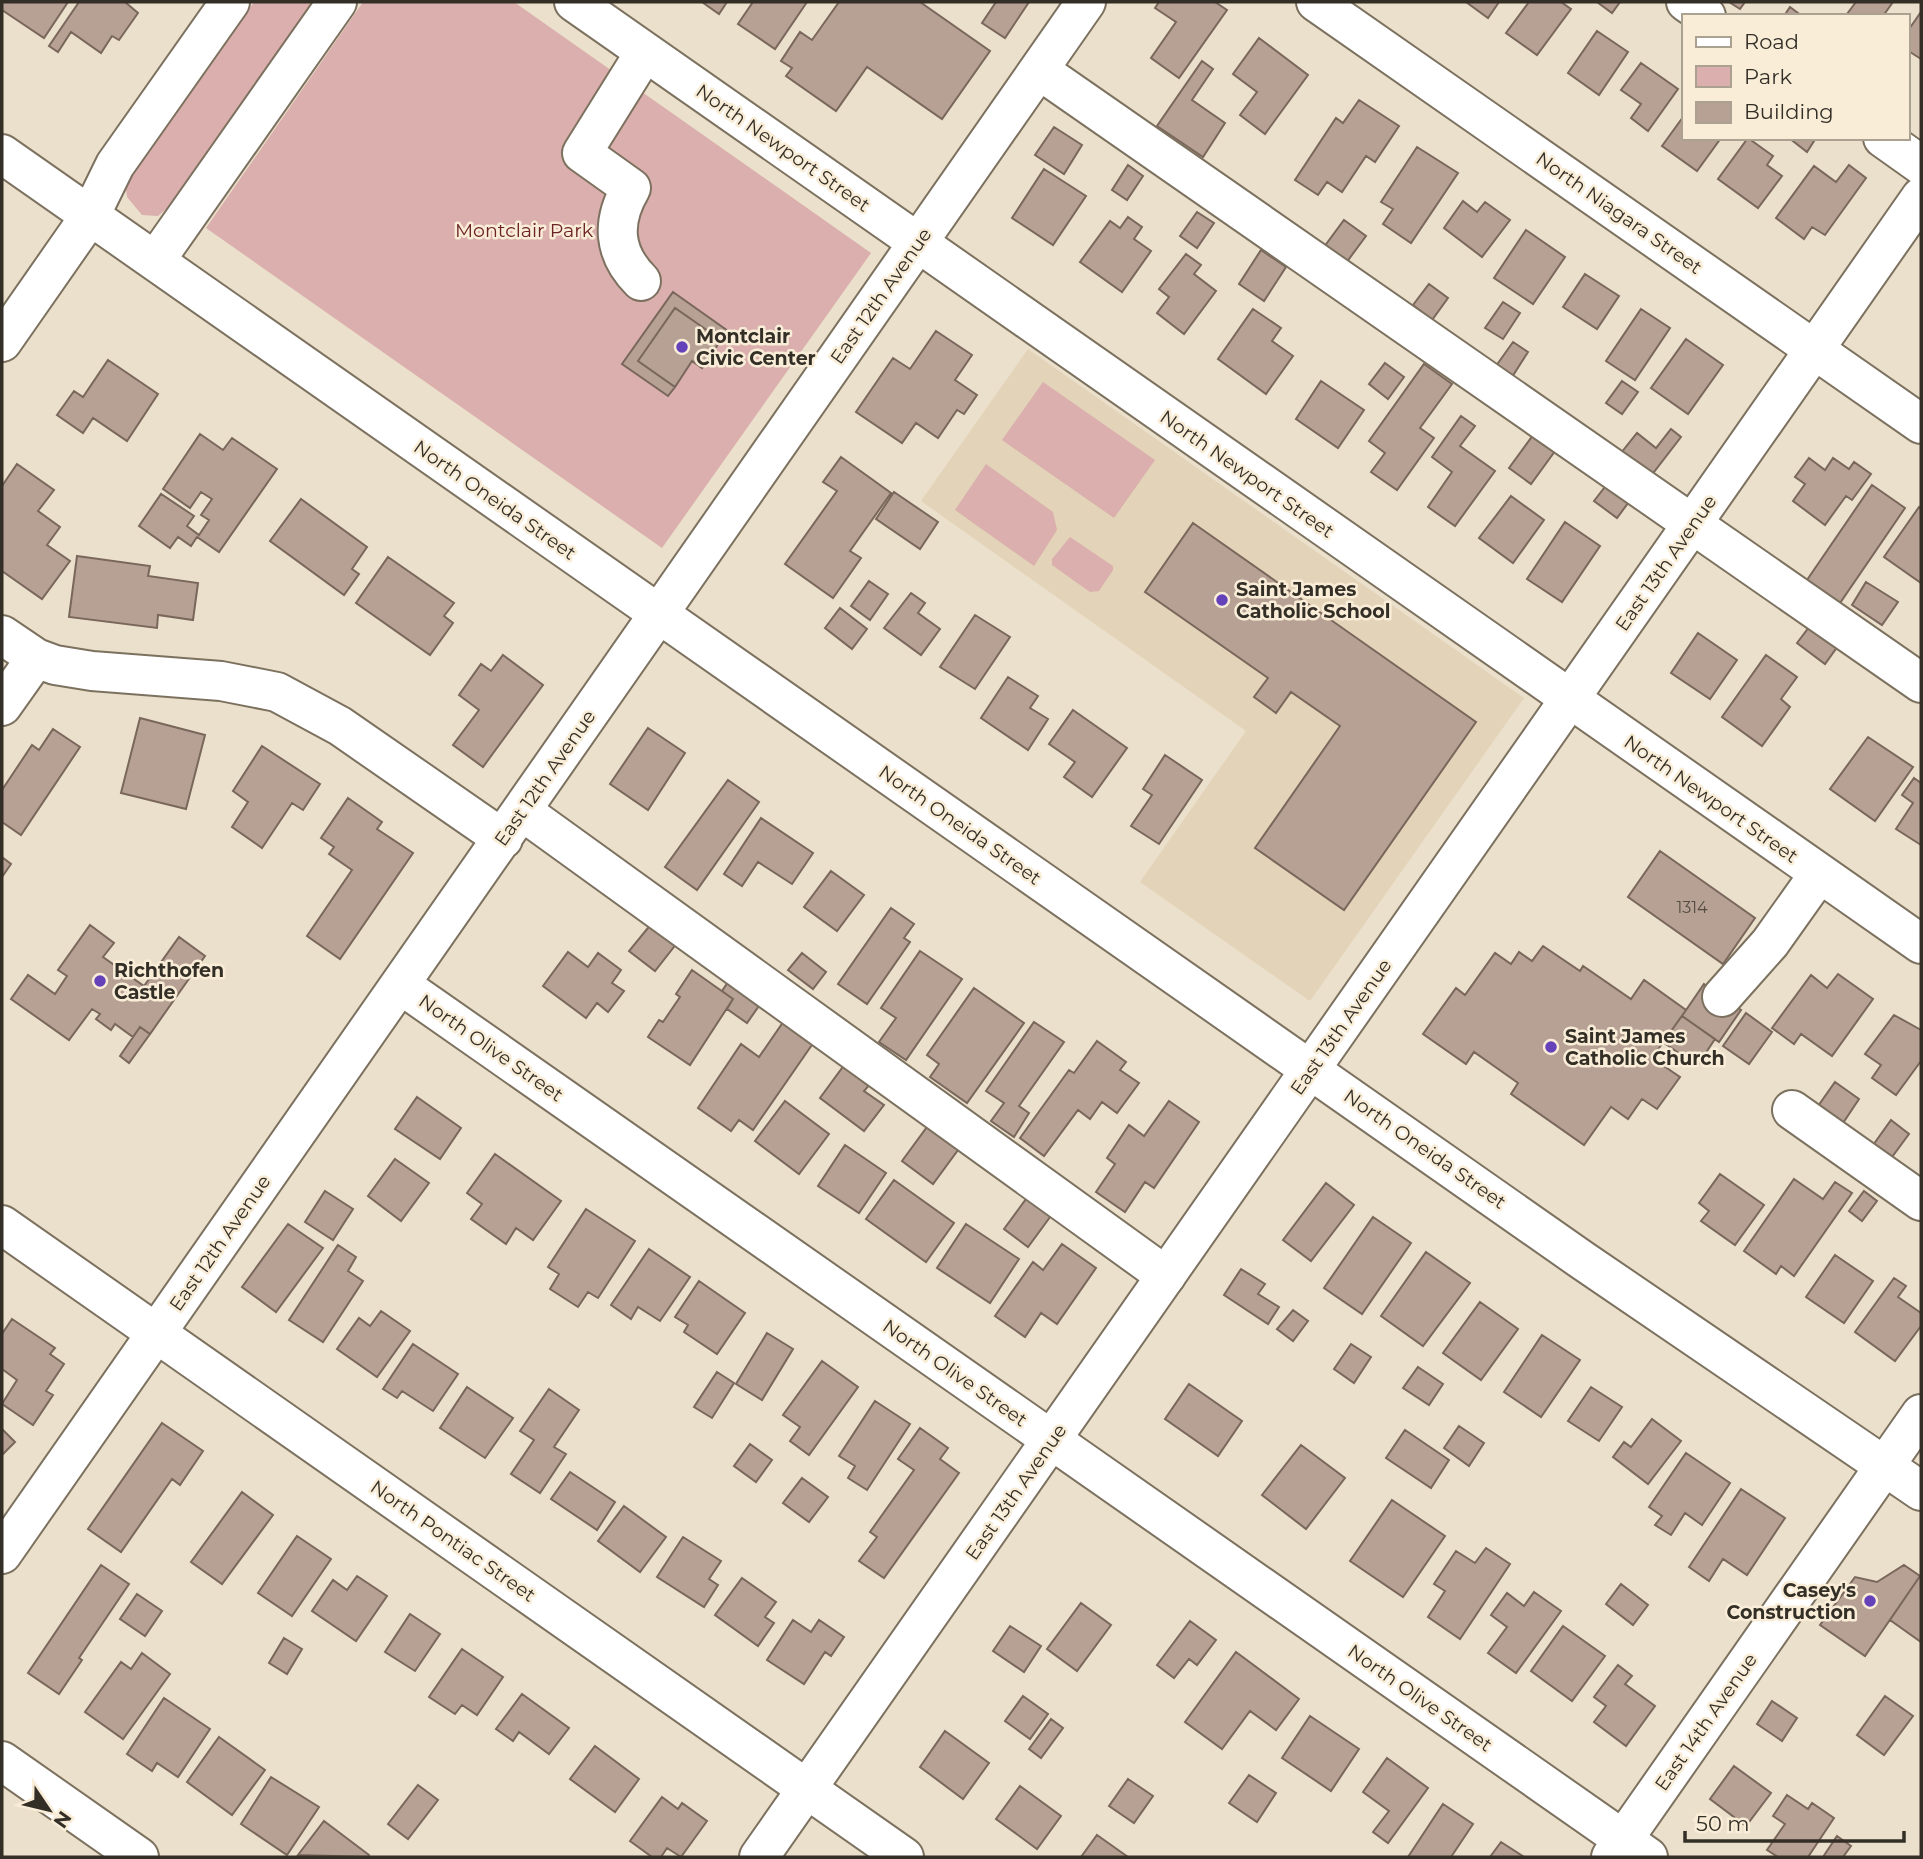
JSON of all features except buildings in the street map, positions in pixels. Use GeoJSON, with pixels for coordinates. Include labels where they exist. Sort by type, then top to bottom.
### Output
{"type":"FeatureCollection","features":[{"type":"Feature","properties":{"kind":"street"},"geometry":{"type":"LineString","coordinates":[[2,342],[90,216],[116,165],[230,2]]}},
{"type":"Feature","properties":{"kind":"street"},"geometry":{"type":"LineString","coordinates":[[155,261],[337,2]]}},
{"type":"Feature","properties":{"kind":"street","name":"North Newport Street"},"geometry":{"type":"LineString","coordinates":[[573,2],[1921,944]]}},
{"type":"Feature","properties":{"kind":"street","name":"East 12th Avenue"},"geometry":{"type":"LineString","coordinates":[[2,1554],[1086,2]]}},
{"type":"Feature","properties":{"kind":"street","name":"North Niagara Street"},"geometry":{"type":"LineString","coordinates":[[1316,2],[1921,424]]}},
{"type":"Feature","properties":{"kind":"street"},"geometry":{"type":"LineString","coordinates":[[1686,2],[1703,14]]}},
{"type":"Feature","properties":{"kind":"street"},"geometry":{"type":"LineString","coordinates":[[641,281],[624,260],[616,228],[619,209],[631,188],[582,153],[645,51]]}},
{"type":"Feature","properties":{"kind":"street"},"geometry":{"type":"LineString","coordinates":[[1039,70],[1921,682]]}},
{"type":"Feature","properties":{"kind":"street"},"geometry":{"type":"LineString","coordinates":[[1886,140],[1921,165]]}},
{"type":"Feature","properties":{"kind":"street","name":"North Oneida Street"},"geometry":{"type":"LineString","coordinates":[[2,154],[1582,1260],[1921,1491]]}},
{"type":"Feature","properties":{"kind":"street","name":"East 13th Avenue"},"geometry":{"type":"LineString","coordinates":[[760,1857],[1921,197]]}},
{"type":"Feature","properties":{"kind":"street"},"geometry":{"type":"LineString","coordinates":[[2,635],[36,658],[71,668],[221,681],[277,692],[340,726],[512,825],[1166,1276]]}},
{"type":"Feature","properties":{"kind":"street"},"geometry":{"type":"LineString","coordinates":[[2,706],[36,658]]}},
{"type":"Feature","properties":{"kind":"street"},"geometry":{"type":"LineString","coordinates":[[1723,997],[1770,943],[1819,874]]}},
{"type":"Feature","properties":{"kind":"street","name":"North Olive Street"},"geometry":{"type":"LineString","coordinates":[[401,985],[1051,1441],[1627,1852]]}},
{"type":"Feature","properties":{"kind":"street"},"geometry":{"type":"LineString","coordinates":[[1792,1110],[1921,1201]]}},
{"type":"Feature","properties":{"kind":"street","name":"North Pontiac Street"},"geometry":{"type":"LineString","coordinates":[[2,1225],[904,1857]]}},
{"type":"Feature","properties":{"kind":"street","name":"East 14th Avenue"},"geometry":{"type":"LineString","coordinates":[[1627,1852],[1921,1414]]}},
{"type":"Feature","properties":{"kind":"street"},"geometry":{"type":"LineString","coordinates":[[2,1761],[139,1857]]}},
{"type":"Feature","properties":{"kind":"shaded area","name":"Saint James Catholic School"},"geometry":{"type":"Polygon","coordinates":[[[1028,349],[1524,698],[1310,1001],[1140,882],[1246,731],[921,501],[1028,349]]]}},
{"type":"Feature","properties":{"kind":"green space"},"geometry":{"type":"Polygon","coordinates":[[[254,2],[314,2],[172,204],[158,216],[142,215],[127,197],[125,182],[254,2]]]}},
{"type":"Feature","properties":{"kind":"green space","name":"Montclair Park"},"geometry":{"type":"Polygon","coordinates":[[[363,2],[514,2],[871,253],[662,548],[206,228],[363,2]]]}},
{"type":"Feature","properties":{"kind":"green space"},"geometry":{"type":"Polygon","coordinates":[[[1043,382],[1155,460],[1114,518],[1002,440],[1043,382]]]}},
{"type":"Feature","properties":{"kind":"green space"},"geometry":{"type":"Polygon","coordinates":[[[986,464],[1053,512],[1057,530],[1034,566],[955,510],[986,464]]]}},
{"type":"Feature","properties":{"kind":"green space"},"geometry":{"type":"Polygon","coordinates":[[[1070,537],[1113,566],[1099,591],[1090,592],[1052,565],[1052,559],[1070,537]]]}},
{"type":"Feature","properties":{"kind":"place","name":"Montclair Civic Center"},"geometry":{"type":"Point","coordinates":[682,347]}},
{"type":"Feature","properties":{"kind":"place","name":"Saint James Catholic School"},"geometry":{"type":"Point","coordinates":[1222,600]}},
{"type":"Feature","properties":{"kind":"place","name":"Richthofen Castle"},"geometry":{"type":"Point","coordinates":[100,981]}},
{"type":"Feature","properties":{"kind":"place","name":"Saint James Catholic Church"},"geometry":{"type":"Point","coordinates":[1551,1047]}},
{"type":"Feature","properties":{"kind":"place","name":"Casey's Construction"},"geometry":{"type":"Point","coordinates":[1870,1601]}}]}
